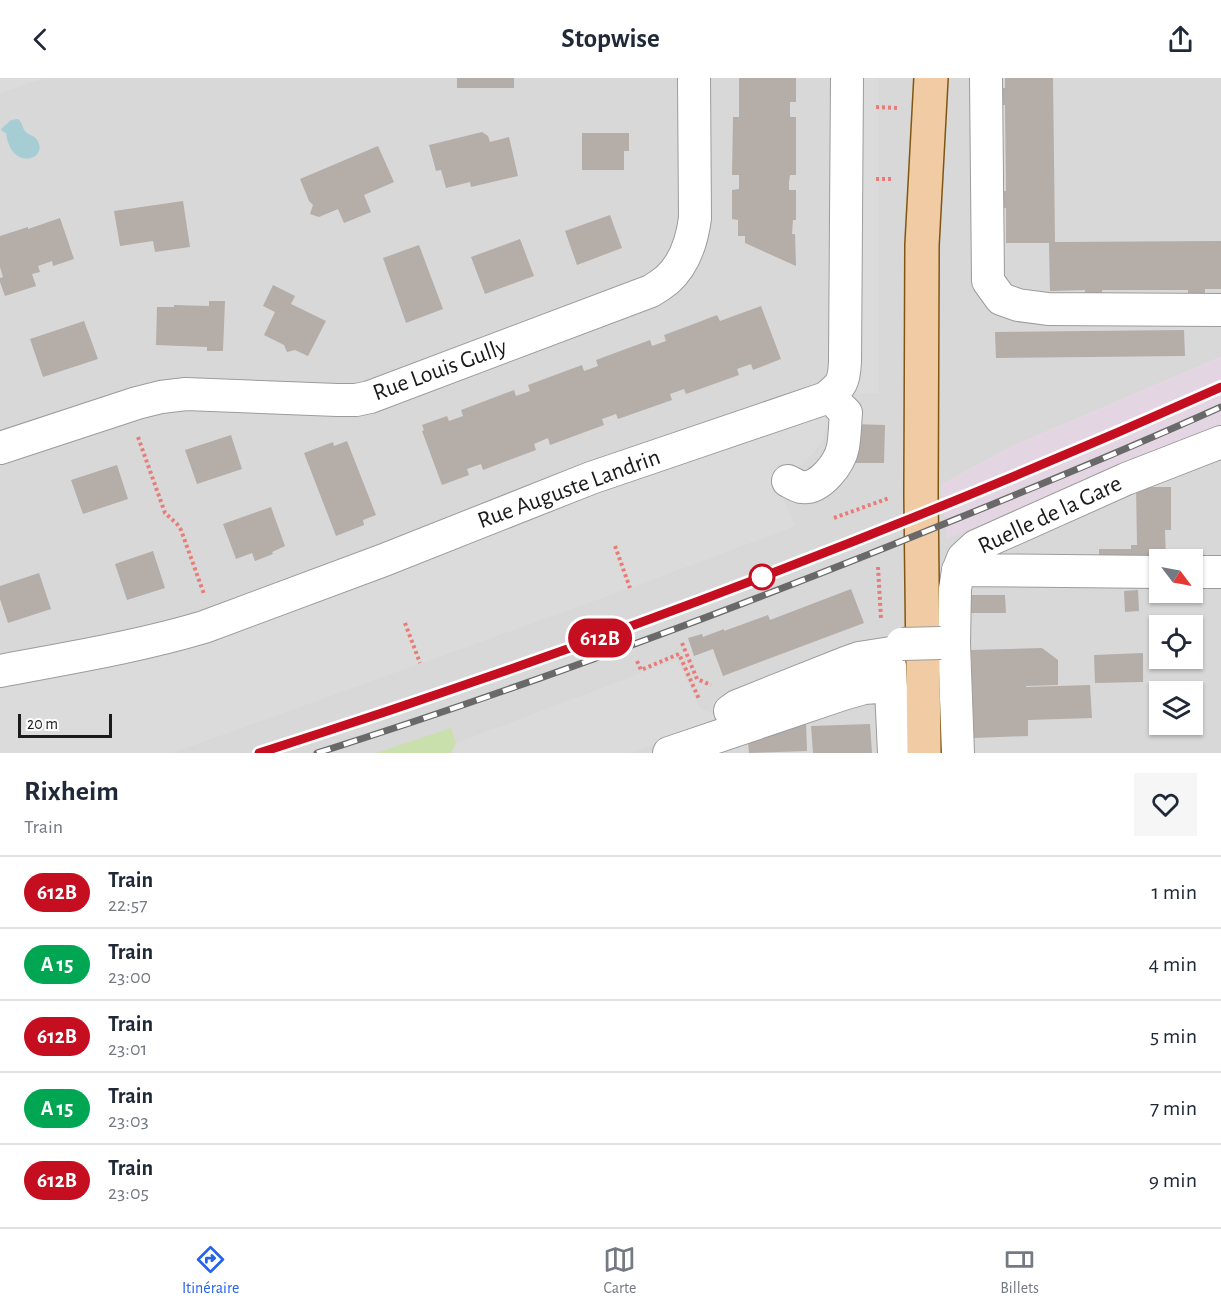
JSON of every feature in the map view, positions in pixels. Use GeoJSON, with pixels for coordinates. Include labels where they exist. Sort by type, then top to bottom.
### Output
{"type":"FeatureCollection","features":[{"type":"Feature","properties":{"kind":"main road"},"geometry":{"type":"LineString","coordinates":[[913,78],[922,245]]}},
{"type":"Feature","properties":{"kind":"main road"},"geometry":{"type":"LineString","coordinates":[[924,753],[921,495],[922,245],[931,78]]}},
{"type":"Feature","properties":{"kind":"street","name":"Rue Louis Gully"},"geometry":{"type":"LineString","coordinates":[[0,448],[161,397],[186,394],[356,400],[370,397],[651,291],[667,280],[679,265],[688,250],[692,236],[695,218],[694,78]]}},
{"type":"Feature","properties":{"kind":"street","name":"Rue Auguste Landrin"},"geometry":{"type":"LineString","coordinates":[[0,671],[177,635],[214,623],[591,478],[826,398],[838,388],[844,376],[846,362],[847,78]]}},
{"type":"Feature","properties":{"kind":"street"},"geometry":{"type":"LineString","coordinates":[[986,78],[988,281],[1000,299],[1048,309],[1221,310]]}},
{"type":"Feature","properties":{"kind":"street"},"geometry":{"type":"LineString","coordinates":[[788,481],[802,487],[810,486],[828,476],[841,456],[844,446],[846,413],[839,406]]}},
{"type":"Feature","properties":{"kind":"street","name":"Ruelle de la Gare"},"geometry":{"type":"LineString","coordinates":[[958,753],[947,643],[958,570],[963,558],[976,546],[1126,479],[1221,442]]}},
{"type":"Feature","properties":{"kind":"street"},"geometry":{"type":"LineString","coordinates":[[958,570],[1149,572]]}},
{"type":"Feature","properties":{"kind":"street"},"geometry":{"type":"LineString","coordinates":[[1203,572],[1221,572]]}},
{"type":"Feature","properties":{"kind":"street"},"geometry":{"type":"LineString","coordinates":[[734,709],[859,658],[897,649],[947,643]]}},
{"type":"Feature","properties":{"kind":"street"},"geometry":{"type":"LineString","coordinates":[[894,753],[890,663],[897,649]]}},
{"type":"Feature","properties":{"kind":"street"},"geometry":{"type":"LineString","coordinates":[[669,753],[843,694],[864,688],[891,686]]}},
{"type":"Feature","properties":{"kind":"path"},"geometry":{"type":"LineString","coordinates":[[127,406],[165,513],[181,530],[214,623]]}},
{"type":"Feature","properties":{"kind":"path"},"geometry":{"type":"LineString","coordinates":[[834,519],[856,510]]}},
{"type":"Feature","properties":{"kind":"path"},"geometry":{"type":"LineString","coordinates":[[615,546],[630,588]]}},
{"type":"Feature","properties":{"kind":"path"},"geometry":{"type":"LineString","coordinates":[[405,623],[420,663]]}},
{"type":"Feature","properties":{"kind":"path"},"geometry":{"type":"LineString","coordinates":[[682,643],[698,678],[714,686],[734,709]]}},
{"type":"Feature","properties":{"kind":"path"},"geometry":{"type":"LineString","coordinates":[[637,661],[641,670],[679,654],[699,699]]}},
{"type":"Feature","properties":{"kind":"shaded area"},"geometry":{"type":"Polygon","coordinates":[[[0,78],[1221,78],[1221,357],[1011,447],[941,485],[1221,432],[1221,753],[0,753],[0,78]]]}},
{"type":"Feature","properties":{"kind":"shaded area"},"geometry":{"type":"Polygon","coordinates":[[[0,78],[46,78],[0,94],[0,78]]]}},
{"type":"Feature","properties":{"kind":"shaded area"},"geometry":{"type":"Polygon","coordinates":[[[855,78],[878,78],[878,393],[854,394],[855,78]]]}},
{"type":"Feature","properties":{"kind":"shaded area"},"geometry":{"type":"Polygon","coordinates":[[[1221,357],[1221,432],[947,538],[941,485],[1011,447],[1221,357]]]}},
{"type":"Feature","properties":{"kind":"shaded area"},"geometry":{"type":"Polygon","coordinates":[[[824,411],[828,419],[823,439],[814,452],[802,465],[774,477],[795,526],[172,753],[0,753],[0,687],[195,641],[824,411]]]}},
{"type":"Feature","properties":{"kind":"shaded area"},"geometry":{"type":"Polygon","coordinates":[[[676,660],[700,708],[713,714],[715,719],[712,724],[630,753],[451,753],[456,743],[676,660]]]}},
{"type":"Feature","properties":{"kind":"green space"},"geometry":{"type":"Polygon","coordinates":[[[451,728],[456,743],[451,753],[376,753],[451,728]]]}},
{"type":"Feature","properties":{"kind":"water"},"geometry":{"type":"Polygon","coordinates":[[[18,119],[25,131],[37,140],[40,147],[34,157],[28,159],[15,154],[9,146],[6,133],[1,129],[11,120],[18,119]]]}},
{"type":"Feature","properties":{"kind":"building"},"geometry":{"type":"Polygon","coordinates":[[[457,78],[514,78],[514,88],[457,88],[457,78]]]}},
{"type":"Feature","properties":{"kind":"building"},"geometry":{"type":"Polygon","coordinates":[[[739,78],[796,78],[796,102],[790,102],[790,117],[796,117],[796,175],[790,175],[789,190],[796,190],[796,220],[793,220],[792,234],[795,234],[796,266],[745,243],[745,236],[738,236],[738,220],[732,219],[732,190],[739,189],[739,175],[732,175],[733,117],[739,117],[739,78]]]}},
{"type":"Feature","properties":{"kind":"building"},"geometry":{"type":"Polygon","coordinates":[[[1005,78],[1053,78],[1055,242],[1221,241],[1221,289],[1205,289],[1205,296],[1188,296],[1188,290],[1102,290],[1102,297],[1085,297],[1085,290],[1050,291],[1049,243],[1006,243],[1006,208],[999,208],[1000,191],[1006,191],[1005,105],[999,105],[999,88],[1005,88],[1005,78]]]}},
{"type":"Feature","properties":{"kind":"building"},"geometry":{"type":"Polygon","coordinates":[[[482,132],[488,136],[490,142],[509,137],[518,176],[471,187],[470,182],[446,188],[441,170],[436,171],[429,145],[482,132]]]}},
{"type":"Feature","properties":{"kind":"building"},"geometry":{"type":"Polygon","coordinates":[[[582,133],[629,133],[629,151],[624,151],[624,170],[582,170],[582,133]]]}},
{"type":"Feature","properties":{"kind":"building"},"geometry":{"type":"Polygon","coordinates":[[[378,146],[394,182],[364,195],[371,212],[344,223],[338,209],[319,217],[310,214],[313,205],[300,179],[378,146]]]}},
{"type":"Feature","properties":{"kind":"building"},"geometry":{"type":"Polygon","coordinates":[[[183,201],[190,247],[155,252],[153,241],[120,246],[114,211],[183,201]]]}},
{"type":"Feature","properties":{"kind":"building"},"geometry":{"type":"Polygon","coordinates":[[[610,215],[622,248],[577,265],[565,231],[610,215]]]}},
{"type":"Feature","properties":{"kind":"building"},"geometry":{"type":"Polygon","coordinates":[[[60,218],[74,259],[53,266],[52,261],[38,266],[40,272],[32,274],[36,286],[5,296],[0,282],[0,278],[3,277],[0,267],[0,236],[60,218]]]}},
{"type":"Feature","properties":{"kind":"building"},"geometry":{"type":"Polygon","coordinates":[[[520,239],[534,276],[485,294],[471,257],[520,239]]]}},
{"type":"Feature","properties":{"kind":"building"},"geometry":{"type":"Polygon","coordinates":[[[419,245],[443,309],[406,323],[383,258],[419,245]]]}},
{"type":"Feature","properties":{"kind":"building"},"geometry":{"type":"Polygon","coordinates":[[[273,285],[295,296],[291,304],[326,321],[308,356],[295,350],[287,352],[284,345],[264,335],[275,312],[263,306],[273,285]]]}},
{"type":"Feature","properties":{"kind":"building"},"geometry":{"type":"Polygon","coordinates":[[[209,301],[225,301],[223,351],[207,351],[207,347],[156,345],[157,307],[209,306],[209,301]]]}},
{"type":"Feature","properties":{"kind":"building"},"geometry":{"type":"Polygon","coordinates":[[[761,306],[781,359],[753,370],[751,364],[737,369],[739,375],[686,394],[684,389],[670,394],[672,400],[618,419],[616,414],[602,419],[604,425],[550,445],[548,438],[534,444],[536,450],[483,470],[481,464],[467,469],[469,475],[442,485],[422,431],[424,430],[422,425],[447,416],[449,421],[463,416],[461,410],[514,390],[516,396],[530,391],[528,385],[582,365],[584,371],[598,366],[596,360],[650,340],[652,346],[666,341],[664,335],[717,315],[720,321],[761,306]]]}},
{"type":"Feature","properties":{"kind":"building"},"geometry":{"type":"Polygon","coordinates":[[[84,321],[98,359],[43,377],[30,339],[84,321]]]}},
{"type":"Feature","properties":{"kind":"building"},"geometry":{"type":"Polygon","coordinates":[[[1184,330],[1185,356],[996,358],[995,332],[1184,330]]]}},
{"type":"Feature","properties":{"kind":"building"},"geometry":{"type":"Polygon","coordinates":[[[852,424],[885,425],[884,463],[851,463],[852,424]]]}},
{"type":"Feature","properties":{"kind":"building"},"geometry":{"type":"Polygon","coordinates":[[[231,435],[242,469],[197,484],[185,450],[231,435]]]}},
{"type":"Feature","properties":{"kind":"building"},"geometry":{"type":"Polygon","coordinates":[[[347,441],[376,515],[363,520],[364,525],[336,536],[304,453],[333,442],[334,446],[347,441]]]}},
{"type":"Feature","properties":{"kind":"building"},"geometry":{"type":"Polygon","coordinates":[[[117,465],[128,499],[83,514],[71,480],[117,465]]]}},
{"type":"Feature","properties":{"kind":"building"},"geometry":{"type":"Polygon","coordinates":[[[1136,487],[1171,487],[1171,530],[1165,530],[1166,549],[1149,549],[1149,561],[1099,563],[1099,549],[1131,549],[1131,545],[1137,545],[1136,487]]]}},
{"type":"Feature","properties":{"kind":"building"},"geometry":{"type":"Polygon","coordinates":[[[271,507],[285,546],[255,561],[252,553],[236,559],[223,524],[271,507]]]}},
{"type":"Feature","properties":{"kind":"building"},"geometry":{"type":"Polygon","coordinates":[[[153,551],[165,588],[127,600],[115,564],[153,551]]]}},
{"type":"Feature","properties":{"kind":"building"},"geometry":{"type":"Polygon","coordinates":[[[39,573],[51,609],[8,623],[0,599],[0,586],[39,573]]]}},
{"type":"Feature","properties":{"kind":"building"},"geometry":{"type":"Polygon","coordinates":[[[851,589],[864,623],[723,676],[713,649],[694,656],[688,638],[702,634],[703,637],[724,629],[724,631],[768,615],[770,620],[851,589]]]}},
{"type":"Feature","properties":{"kind":"building"},"geometry":{"type":"Polygon","coordinates":[[[1138,590],[1139,611],[1125,612],[1124,591],[1138,590]]]}},
{"type":"Feature","properties":{"kind":"building"},"geometry":{"type":"Polygon","coordinates":[[[970,595],[1005,595],[1006,613],[970,613],[970,595]]]}},
{"type":"Feature","properties":{"kind":"building"},"geometry":{"type":"Polygon","coordinates":[[[1042,648],[1058,660],[1058,685],[1026,687],[1090,685],[1092,718],[1028,720],[1028,736],[974,738],[971,650],[1042,648]]]}},
{"type":"Feature","properties":{"kind":"building"},"geometry":{"type":"Polygon","coordinates":[[[1143,653],[1143,682],[1095,683],[1094,655],[1143,653]]]}},
{"type":"Feature","properties":{"kind":"building"},"geometry":{"type":"Polygon","coordinates":[[[806,723],[807,751],[749,753],[748,742],[806,723]]]}},
{"type":"Feature","properties":{"kind":"building"},"geometry":{"type":"Polygon","coordinates":[[[870,724],[872,753],[813,753],[811,726],[870,724]]]}},
{"type":"Feature","properties":{"kind":"railway"},"geometry":{"type":"LineString","coordinates":[[259,753],[503,672],[745,584],[985,489],[1221,387]]}},
{"type":"Feature","properties":{"kind":"railway"},"geometry":{"type":"LineString","coordinates":[[317,753],[523,684],[727,609],[997,502],[1221,407]]}},
{"type":"Feature","properties":{"kind":"train","name":"612B"},"geometry":{"type":"LineString","coordinates":[[259,753],[581,645],[761,578],[973,494],[1221,387]]}}]}
